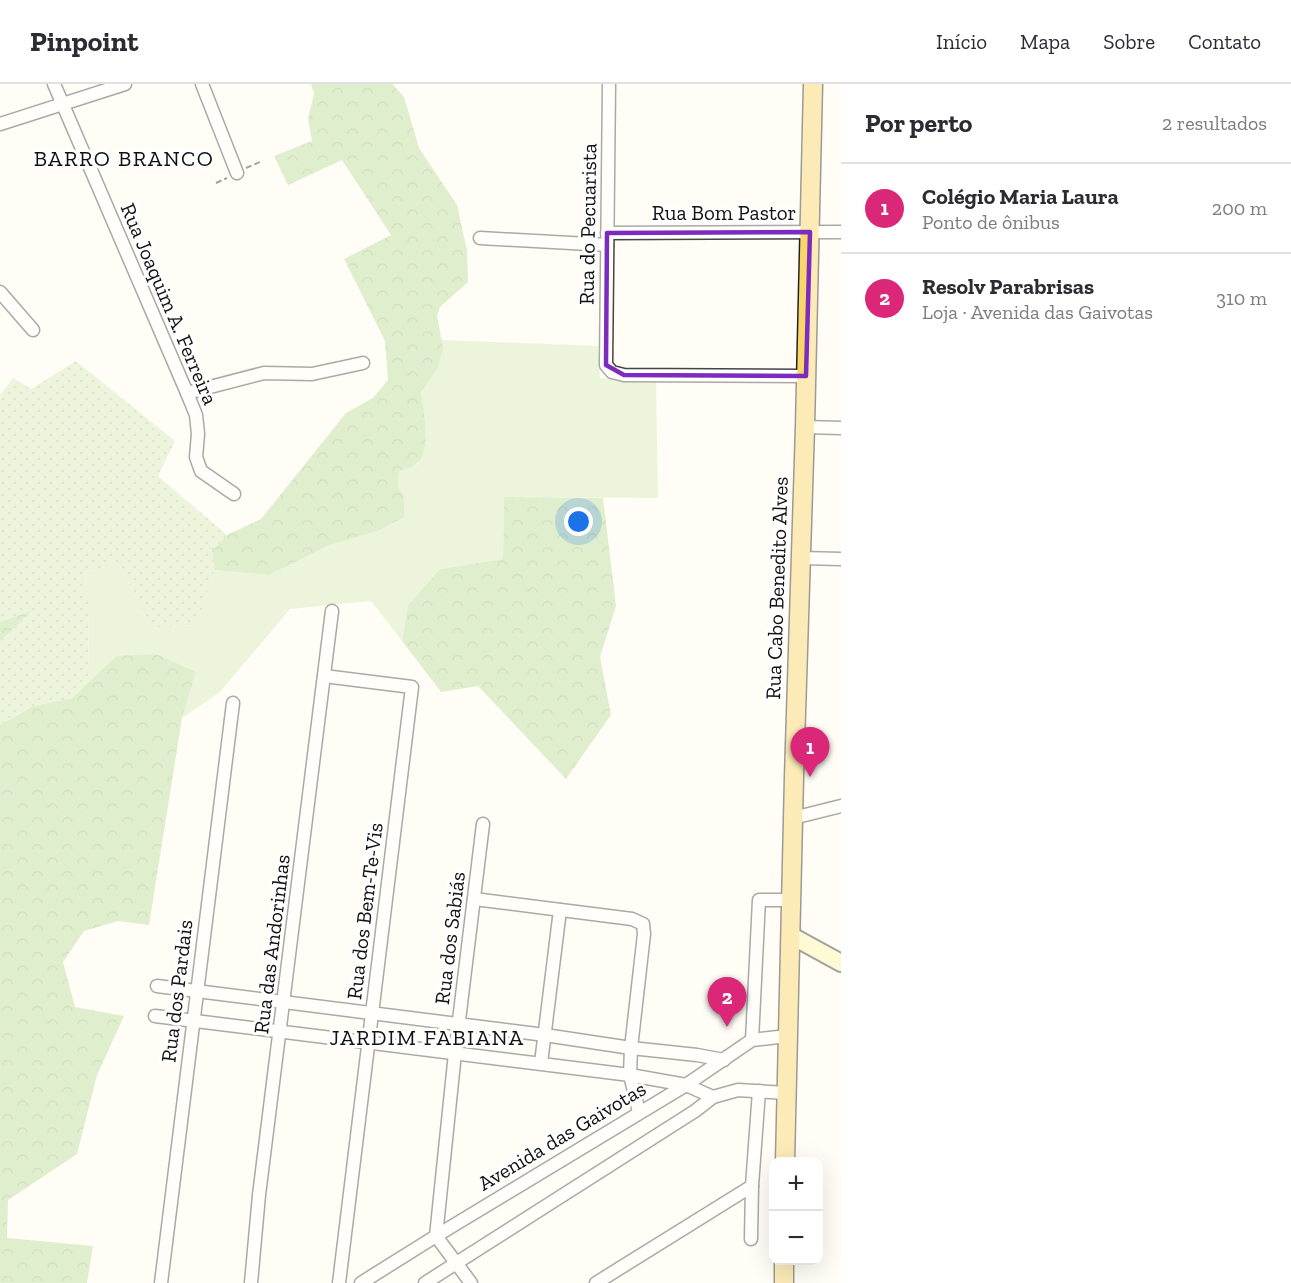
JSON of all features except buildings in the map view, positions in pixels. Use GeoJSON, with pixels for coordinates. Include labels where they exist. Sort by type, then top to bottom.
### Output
{"type":"FeatureCollection","features":[{"type":"Feature","properties":{"kind":"main road","name":"Rua Cabo Benedito Alves"},"geometry":{"type":"LineString","coordinates":[[785,1157],[813,84]]}},
{"type":"Feature","properties":{"kind":"main road"},"geometry":{"type":"LineString","coordinates":[[784,1265],[784,1283]]}},
{"type":"Feature","properties":{"kind":"street","name":"Rua Joaquim A. Ferreira"},"geometry":{"type":"LineString","coordinates":[[54,84],[196,415],[198,434],[196,457],[201,471],[234,494]]}},
{"type":"Feature","properties":{"kind":"street"},"geometry":{"type":"LineString","coordinates":[[0,124],[125,84]]}},
{"type":"Feature","properties":{"kind":"street"},"geometry":{"type":"LineString","coordinates":[[202,84],[237,173]]}},
{"type":"Feature","properties":{"kind":"street","name":"Rua do Pecuarista"},"geometry":{"type":"LineString","coordinates":[[609,84],[606,365],[612,372],[624,375],[806,376]]}},
{"type":"Feature","properties":{"kind":"street","name":"Rua Bom Pastor"},"geometry":{"type":"LineString","coordinates":[[480,238],[607,239],[841,232]]}},
{"type":"Feature","properties":{"kind":"street"},"geometry":{"type":"LineString","coordinates":[[0,292],[33,330]]}},
{"type":"Feature","properties":{"kind":"street"},"geometry":{"type":"LineString","coordinates":[[187,393],[264,373],[312,374],[363,363]]}},
{"type":"Feature","properties":{"kind":"street"},"geometry":{"type":"LineString","coordinates":[[805,427],[841,428]]}},
{"type":"Feature","properties":{"kind":"street"},"geometry":{"type":"LineString","coordinates":[[801,558],[841,559]]}},
{"type":"Feature","properties":{"kind":"street","name":"Rua das Andorinhas"},"geometry":{"type":"LineString","coordinates":[[251,1283],[259,1195],[332,610]]}},
{"type":"Feature","properties":{"kind":"street","name":"Rua dos Bem-Te-Vis"},"geometry":{"type":"LineString","coordinates":[[324,676],[412,687],[339,1283]]}},
{"type":"Feature","properties":{"kind":"street","name":"Rua dos Pardais"},"geometry":{"type":"LineString","coordinates":[[161,1283],[232,703]]}},
{"type":"Feature","properties":{"kind":"street"},"geometry":{"type":"LineString","coordinates":[[793,818],[841,806]]}},
{"type":"Feature","properties":{"kind":"street","name":"Rua dos Sabiás"},"geometry":{"type":"LineString","coordinates":[[436,1236],[458,1026],[483,825]]}},
{"type":"Feature","properties":{"kind":"street"},"geometry":{"type":"LineString","coordinates":[[474,899],[632,919],[644,924],[630,1075],[639,1112]]}},
{"type":"Feature","properties":{"kind":"street"},"geometry":{"type":"LineString","coordinates":[[752,1040],[759,900],[792,900]]}},
{"type":"Feature","properties":{"kind":"street"},"geometry":{"type":"LineString","coordinates":[[541,1063],[560,910]]}},
{"type":"Feature","properties":{"kind":"street"},"geometry":{"type":"LineString","coordinates":[[790,935],[841,963]]}},
{"type":"Feature","properties":{"kind":"street"},"geometry":{"type":"LineString","coordinates":[[157,986],[724,1060]]}},
{"type":"Feature","properties":{"kind":"street"},"geometry":{"type":"LineString","coordinates":[[155,1016],[630,1075],[686,1084],[713,1097]]}},
{"type":"Feature","properties":{"kind":"street","name":"Avenida das Gaivotas"},"geometry":{"type":"LineString","coordinates":[[361,1283],[686,1084],[752,1040],[787,1036]]}},
{"type":"Feature","properties":{"kind":"street"},"geometry":{"type":"LineString","coordinates":[[697,1055],[713,1097]]}},
{"type":"Feature","properties":{"kind":"street"},"geometry":{"type":"LineString","coordinates":[[425,1283],[695,1111],[713,1097],[738,1090],[786,1093]]}},
{"type":"Feature","properties":{"kind":"street"},"geometry":{"type":"LineString","coordinates":[[751,1239],[752,1186],[759,1091]]}},
{"type":"Feature","properties":{"kind":"street"},"geometry":{"type":"LineString","coordinates":[[596,1283],[752,1186]]}},
{"type":"Feature","properties":{"kind":"street"},"geometry":{"type":"LineString","coordinates":[[436,1236],[471,1283]]}},
{"type":"Feature","properties":{"kind":"highlighted area"},"geometry":{"type":"Polygon","coordinates":[[[810,232],[806,376],[624,375],[606,365],[607,233],[810,232]]]}},
{"type":"Feature","properties":{"kind":"green space"},"geometry":{"type":"Polygon","coordinates":[[[311,84],[392,84],[404,97],[419,148],[457,205],[467,251],[468,282],[440,307],[437,316],[443,348],[438,368],[421,392],[426,430],[424,450],[416,464],[399,471],[398,488],[404,496],[404,517],[378,531],[330,545],[269,575],[214,570],[212,551],[227,535],[261,519],[346,413],[373,398],[388,380],[385,341],[344,259],[391,235],[342,160],[288,185],[274,156],[312,141],[308,118],[314,94],[311,84]]]}},
{"type":"Feature","properties":{"kind":"green space"},"geometry":{"type":"Polygon","coordinates":[[[441,340],[598,346],[600,378],[656,382],[658,498],[504,497],[503,559],[440,569],[408,605],[402,641],[371,601],[290,609],[220,692],[182,718],[196,672],[116,656],[88,683],[89,605],[84,572],[119,564],[151,628],[196,625],[214,570],[269,575],[330,545],[378,531],[398,488],[399,471],[418,464],[426,435],[421,392],[439,361],[441,340]]]}},
{"type":"Feature","properties":{"kind":"green space"},"geometry":{"type":"Polygon","coordinates":[[[76,361],[175,441],[158,476],[227,535],[212,551],[214,570],[197,625],[151,628],[119,564],[84,572],[89,605],[88,683],[72,698],[33,706],[0,725],[0,642],[33,610],[0,622],[0,395],[13,378],[31,389],[76,361]]]}},
{"type":"Feature","properties":{"kind":"green space"},"geometry":{"type":"Polygon","coordinates":[[[504,497],[603,498],[616,606],[600,657],[611,715],[566,779],[478,686],[441,692],[402,641],[408,605],[440,569],[503,559],[504,497]]]}},
{"type":"Feature","properties":{"kind":"green space"},"geometry":{"type":"Polygon","coordinates":[[[34,609],[0,642],[0,622],[34,609]]]}},
{"type":"Feature","properties":{"kind":"green space"},"geometry":{"type":"Polygon","coordinates":[[[156,654],[196,672],[182,718],[149,925],[118,921],[84,931],[63,962],[75,1007],[124,1016],[97,1075],[77,1154],[8,1200],[7,1238],[93,1246],[87,1283],[0,1283],[0,725],[33,706],[72,698],[116,656],[156,654]]]}},
{"type":"Feature","properties":{"kind":"place","name":"Colégio Maria Laura"},"geometry":{"type":"Point","coordinates":[810,777]}},
{"type":"Feature","properties":{"kind":"place","name":"Resolv Parabrisas"},"geometry":{"type":"Point","coordinates":[727,1027]}},
{"type":"Feature","properties":{"kind":"district","name":"BARRO BRANCO"},"geometry":{"type":"Point","coordinates":[124,158]}},
{"type":"Feature","properties":{"kind":"district","name":"JARDIM FABIANA"},"geometry":{"type":"Point","coordinates":[427,1037]}}]}
